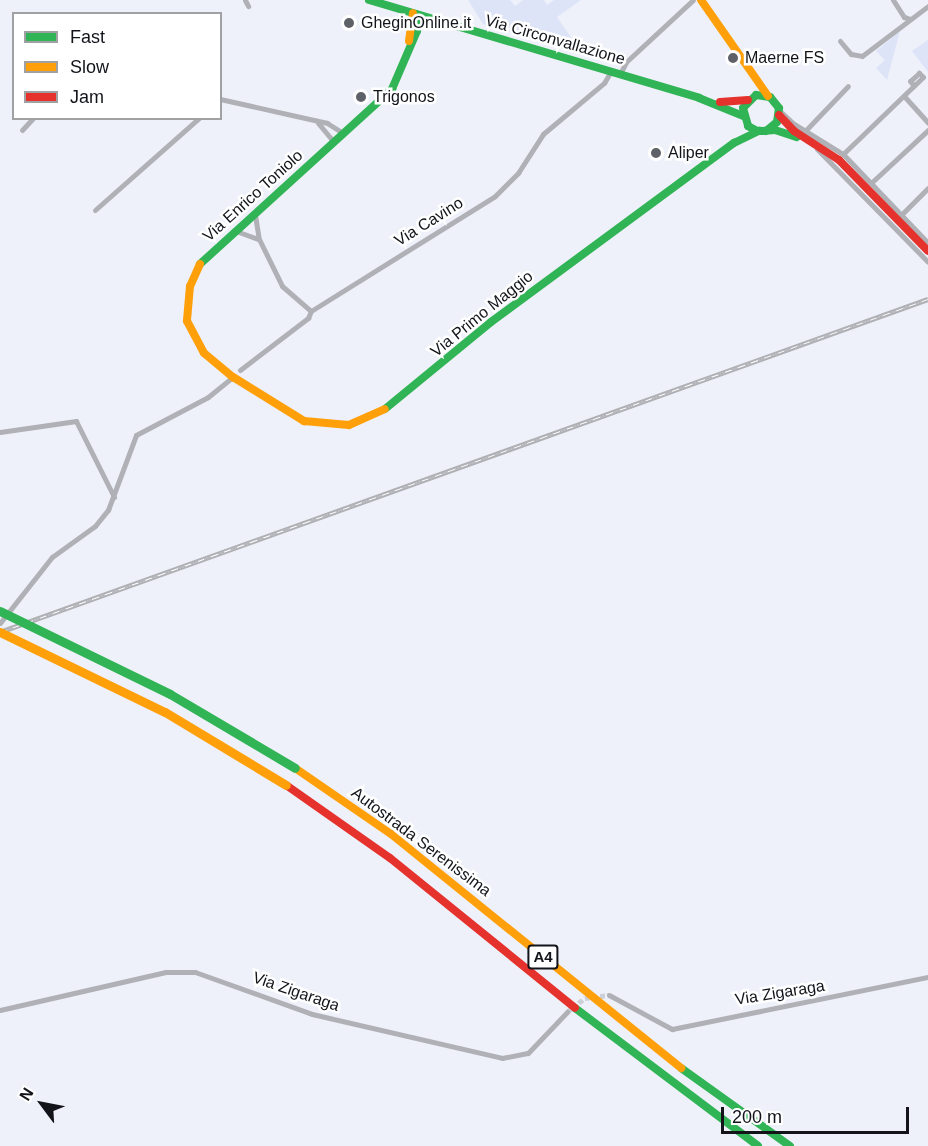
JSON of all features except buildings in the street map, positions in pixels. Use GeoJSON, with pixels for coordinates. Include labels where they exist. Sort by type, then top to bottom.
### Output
{"type":"FeatureCollection","features":[{"type":"Feature","properties":{"kind":"main road","name":"Via Circonvallazione"},"geometry":{"type":"LineString","coordinates":[[369,0],[699,98],[725,103],[750,99]]}},
{"type":"Feature","properties":{"kind":"main road"},"geometry":{"type":"LineString","coordinates":[[701,0],[794,131],[816,145],[928,251]]}},
{"type":"Feature","properties":{"kind":"main road","name":"Via Enrico Toniolo"},"geometry":{"type":"LineString","coordinates":[[416,14],[417,31]]}},
{"type":"Feature","properties":{"kind":"main road","name":"Via Enrico Toniolo"},"geometry":{"type":"LineString","coordinates":[[408,49],[416,14]]}},
{"type":"Feature","properties":{"kind":"main road","name":"Via Enrico Toniolo"},"geometry":{"type":"LineString","coordinates":[[237,374],[197,344],[186,309],[190,286],[200,264],[392,89],[417,31],[432,19]]}},
{"type":"Feature","properties":{"kind":"main road"},"geometry":{"type":"LineString","coordinates":[[748,69],[755,85],[744,119],[763,131],[788,133],[816,145]]}},
{"type":"Feature","properties":{"kind":"main road"},"geometry":{"type":"LineString","coordinates":[[750,99],[768,96]]}},
{"type":"Feature","properties":{"kind":"main road","name":"Via Circonvallazione"},"geometry":{"type":"LineString","coordinates":[[699,98],[744,119]]}},
{"type":"Feature","properties":{"kind":"main road"},"geometry":{"type":"LineString","coordinates":[[763,131],[776,124],[779,112]]}},
{"type":"Feature","properties":{"kind":"main road","name":"Via Primo Maggio"},"geometry":{"type":"LineString","coordinates":[[734,143],[744,119]]}},
{"type":"Feature","properties":{"kind":"main road","name":"Via Primo Maggio"},"geometry":{"type":"LineString","coordinates":[[237,374],[304,421],[336,426],[366,420],[734,143],[763,131]]}},
{"type":"Feature","properties":{"kind":"main road","name":"Autostrada Serenissima"},"geometry":{"type":"LineString","coordinates":[[0,611],[170,694],[295,768],[391,834],[697,1080],[790,1146]]}},
{"type":"Feature","properties":{"kind":"main road","name":"Autostrada Serenissima"},"geometry":{"type":"LineString","coordinates":[[0,632],[165,712],[286,785],[390,858],[623,1046],[758,1146]]}},
{"type":"Feature","properties":{"kind":"street","name":"Via Cavino"},"geometry":{"type":"LineString","coordinates":[[0,623],[52,557],[95,526],[114,497],[136,435],[208,397],[308,318],[311,311],[495,196],[518,173],[543,134],[604,83],[693,0]]}},
{"type":"Feature","properties":{"kind":"street"},"geometry":{"type":"LineString","coordinates":[[893,0],[904,17],[910,19]]}},
{"type":"Feature","properties":{"kind":"street"},"geometry":{"type":"LineString","coordinates":[[840,41],[851,54],[862,56],[928,6]]}},
{"type":"Feature","properties":{"kind":"street"},"geometry":{"type":"LineString","coordinates":[[805,131],[848,86]]}},
{"type":"Feature","properties":{"kind":"street"},"geometry":{"type":"LineString","coordinates":[[843,154],[914,86]]}},
{"type":"Feature","properties":{"kind":"street"},"geometry":{"type":"LineString","coordinates":[[904,96],[928,123]]}},
{"type":"Feature","properties":{"kind":"street"},"geometry":{"type":"LineString","coordinates":[[222,99],[337,127],[343,134]]}},
{"type":"Feature","properties":{"kind":"street"},"geometry":{"type":"LineString","coordinates":[[779,112],[843,154],[928,243]]}},
{"type":"Feature","properties":{"kind":"street"},"geometry":{"type":"LineString","coordinates":[[22,130],[31,120]]}},
{"type":"Feature","properties":{"kind":"street"},"geometry":{"type":"LineString","coordinates":[[95,210],[197,120]]}},
{"type":"Feature","properties":{"kind":"street"},"geometry":{"type":"LineString","coordinates":[[314,121],[334,142]]}},
{"type":"Feature","properties":{"kind":"street"},"geometry":{"type":"LineString","coordinates":[[871,183],[928,130]]}},
{"type":"Feature","properties":{"kind":"street"},"geometry":{"type":"LineString","coordinates":[[816,145],[928,262]]}},
{"type":"Feature","properties":{"kind":"street"},"geometry":{"type":"LineString","coordinates":[[901,215],[928,188]]}},
{"type":"Feature","properties":{"kind":"street"},"geometry":{"type":"LineString","coordinates":[[255,214],[259,239],[282,286],[311,311]]}},
{"type":"Feature","properties":{"kind":"street"},"geometry":{"type":"LineString","coordinates":[[236,231],[259,239]]}},
{"type":"Feature","properties":{"kind":"street"},"geometry":{"type":"LineString","coordinates":[[0,432],[76,421],[114,497]]}},
{"type":"Feature","properties":{"kind":"street","name":"Via Zigaraga"},"geometry":{"type":"LineString","coordinates":[[0,1010],[166,972],[195,972],[321,1017],[502,1058],[528,1053],[567,1012]]}},
{"type":"Feature","properties":{"kind":"street","name":"Via Zigaraga"},"geometry":{"type":"LineString","coordinates":[[609,995],[672,1029],[928,977]]}},
{"type":"Feature","properties":{"kind":"shaded area"},"geometry":{"type":"Polygon","coordinates":[[[468,0],[510,0],[515,6],[523,0],[544,0],[547,5],[554,0],[581,0],[557,17],[583,55],[483,24],[468,0]]]}},
{"type":"Feature","properties":{"kind":"shaded area"},"geometry":{"type":"Polygon","coordinates":[[[900,31],[887,80],[876,68],[885,60],[876,51],[900,31]]]}},
{"type":"Feature","properties":{"kind":"shaded area"},"geometry":{"type":"Polygon","coordinates":[[[928,40],[928,72],[912,51],[928,40]]]}},
{"type":"Feature","properties":{"kind":"tunnel"},"geometry":{"type":"LineString","coordinates":[[567,1012],[585,998],[609,995]]}},
{"type":"Feature","properties":{"kind":"railway"},"geometry":{"type":"LineString","coordinates":[[0,632],[928,299]]}},
{"type":"Feature","properties":{"kind":"traffic: fast"},"geometry":{"type":"LineString","coordinates":[[369,0],[699,98],[743,116]]}},
{"type":"Feature","properties":{"kind":"traffic: fast"},"geometry":{"type":"LineString","coordinates":[[200,264],[392,89],[417,31],[419,15]]}},
{"type":"Feature","properties":{"kind":"traffic: fast"},"geometry":{"type":"LineString","coordinates":[[766,131],[777,122],[779,108],[770,97],[756,95],[743,108],[748,126],[757,131],[762,131],[775,130],[797,137]]}},
{"type":"Feature","properties":{"kind":"traffic: fast"},"geometry":{"type":"LineString","coordinates":[[385,409],[491,322],[734,143],[759,131]]}},
{"type":"Feature","properties":{"kind":"traffic: fast"},"geometry":{"type":"LineString","coordinates":[[0,611],[170,694],[295,768]]}},
{"type":"Feature","properties":{"kind":"traffic: fast"},"geometry":{"type":"LineString","coordinates":[[575,1008],[758,1146]]}},
{"type":"Feature","properties":{"kind":"traffic: fast"},"geometry":{"type":"LineString","coordinates":[[681,1068],[790,1146]]}},
{"type":"Feature","properties":{"kind":"traffic: slow"},"geometry":{"type":"LineString","coordinates":[[701,0],[768,96]]}},
{"type":"Feature","properties":{"kind":"traffic: slow"},"geometry":{"type":"LineString","coordinates":[[409,41],[413,13]]}},
{"type":"Feature","properties":{"kind":"traffic: slow"},"geometry":{"type":"LineString","coordinates":[[200,264],[190,286],[187,321],[204,353],[233,377],[304,421],[349,425],[385,409]]}},
{"type":"Feature","properties":{"kind":"traffic: slow"},"geometry":{"type":"LineString","coordinates":[[0,632],[165,712],[286,785]]}},
{"type":"Feature","properties":{"kind":"traffic: slow"},"geometry":{"type":"LineString","coordinates":[[295,768],[391,834],[681,1068]]}},
{"type":"Feature","properties":{"kind":"traffic: jam"},"geometry":{"type":"LineString","coordinates":[[720,102],[748,100]]}},
{"type":"Feature","properties":{"kind":"traffic: jam"},"geometry":{"type":"LineString","coordinates":[[779,115],[794,131],[839,160],[928,251]]}},
{"type":"Feature","properties":{"kind":"traffic: jam"},"geometry":{"type":"LineString","coordinates":[[286,785],[390,858],[575,1008]]}},
{"type":"Feature","properties":{"kind":"place","name":"GheginOnline.it"},"geometry":{"type":"Point","coordinates":[349,23]}},
{"type":"Feature","properties":{"kind":"place","name":"Maerne FS"},"geometry":{"type":"Point","coordinates":[733,58]}},
{"type":"Feature","properties":{"kind":"place","name":"Trigonos"},"geometry":{"type":"Point","coordinates":[361,97]}},
{"type":"Feature","properties":{"kind":"place","name":"Aliper"},"geometry":{"type":"Point","coordinates":[656,153]}}]}
